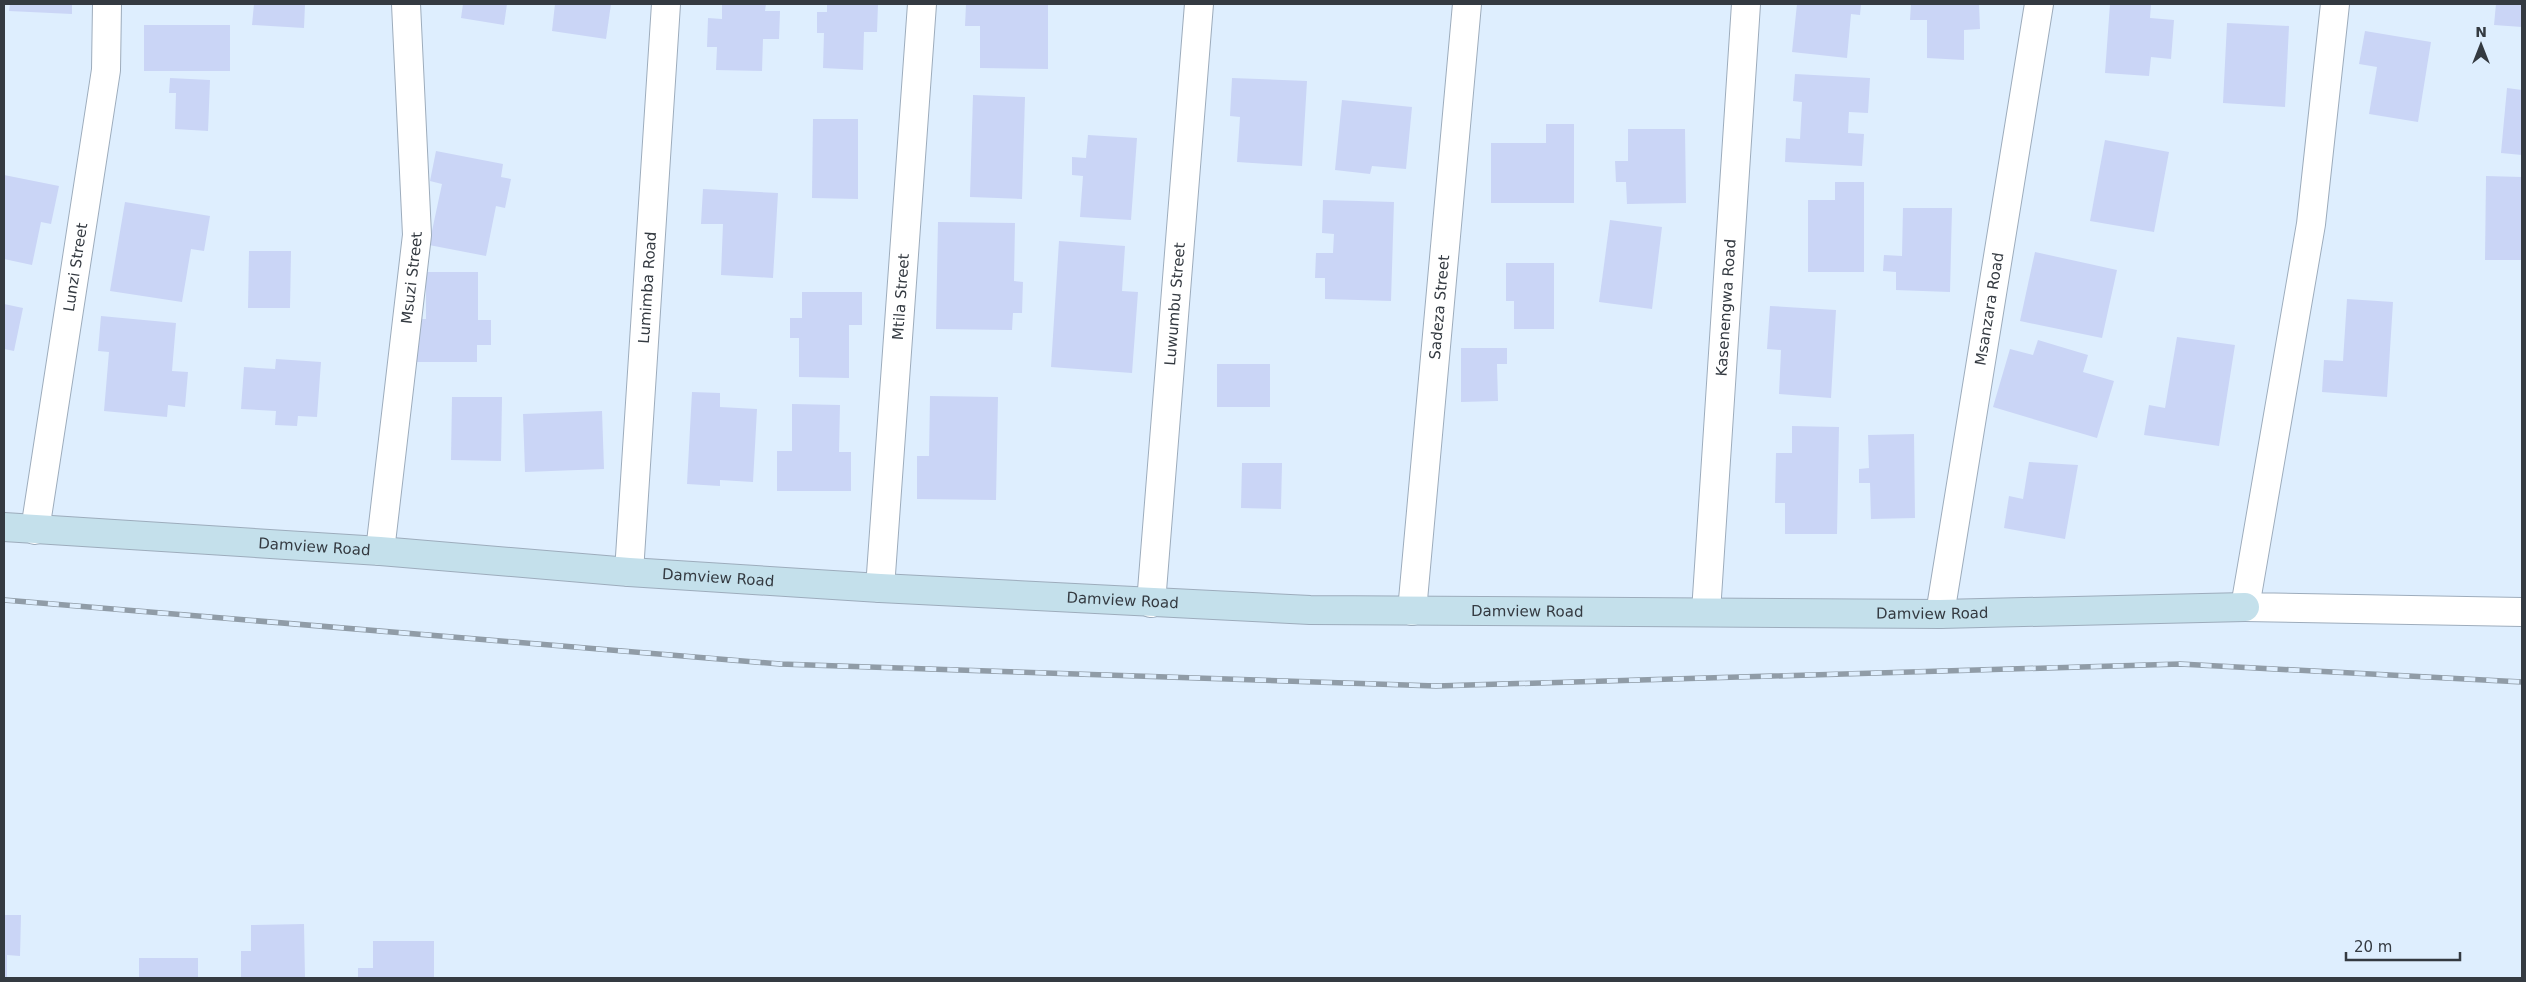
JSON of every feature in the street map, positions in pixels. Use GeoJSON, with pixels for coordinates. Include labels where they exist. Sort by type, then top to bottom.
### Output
{"type":"FeatureCollection","features":[{"type":"Feature","properties":{"kind":"street","name":"Lunzi Street"},"geometry":{"type":"LineString","coordinates":[[34,530],[106,70],[107,4]]}},
{"type":"Feature","properties":{"kind":"street","name":"Msuzi Street"},"geometry":{"type":"LineString","coordinates":[[380,550],[417,235],[406,4]]}},
{"type":"Feature","properties":{"kind":"street","name":"Lumimba Road"},"geometry":{"type":"LineString","coordinates":[[629,572],[666,4]]}},
{"type":"Feature","properties":{"kind":"street","name":"Mtila Street"},"geometry":{"type":"LineString","coordinates":[[880,588],[922,4]]}},
{"type":"Feature","properties":{"kind":"street","name":"Luwumbu Street"},"geometry":{"type":"LineString","coordinates":[[1151,603],[1199,4]]}},
{"type":"Feature","properties":{"kind":"street","name":"Sadeza Street"},"geometry":{"type":"LineString","coordinates":[[1412,610],[1466,4]]}},
{"type":"Feature","properties":{"kind":"street","name":"Kasenengwa Road"},"geometry":{"type":"LineString","coordinates":[[1706,612],[1746,4]]}},
{"type":"Feature","properties":{"kind":"street","name":"Msanzara Road"},"geometry":{"type":"LineString","coordinates":[[1940,614],[2039,4]]}},
{"type":"Feature","properties":{"kind":"street"},"geometry":{"type":"LineString","coordinates":[[2335,4],[2310,224],[2245,607],[2522,612]]}},
{"type":"Feature","properties":{"kind":"street","name":"Damview Road"},"geometry":{"type":"LineString","coordinates":[[4,527],[380,550],[629,572],[880,588],[1310,610],[1940,614],[2245,607]]}},
{"type":"Feature","properties":{"kind":"building"},"geometry":{"type":"Polygon","coordinates":[[[10,4],[72,4],[72,14],[9,11],[10,4]]]}},
{"type":"Feature","properties":{"kind":"building"},"geometry":{"type":"Polygon","coordinates":[[[254,4],[305,4],[304,28],[252,25],[254,4]]]}},
{"type":"Feature","properties":{"kind":"building"},"geometry":{"type":"Polygon","coordinates":[[[463,4],[507,4],[504,25],[461,18],[463,4]]]}},
{"type":"Feature","properties":{"kind":"building"},"geometry":{"type":"Polygon","coordinates":[[[555,4],[611,4],[606,39],[552,31],[555,4]]]}},
{"type":"Feature","properties":{"kind":"building"},"geometry":{"type":"Polygon","coordinates":[[[722,4],[766,4],[765,11],[780,11],[779,39],[763,39],[762,71],[716,70],[717,47],[707,47],[708,18],[722,19],[722,4]]]}},
{"type":"Feature","properties":{"kind":"building"},"geometry":{"type":"Polygon","coordinates":[[[827,4],[878,4],[877,32],[864,32],[863,70],[823,68],[824,33],[817,33],[817,12],[827,12],[827,4]]]}},
{"type":"Feature","properties":{"kind":"building"},"geometry":{"type":"Polygon","coordinates":[[[966,4],[1048,4],[1048,69],[980,68],[980,26],[965,26],[966,4]]]}},
{"type":"Feature","properties":{"kind":"building"},"geometry":{"type":"Polygon","coordinates":[[[1797,4],[1861,4],[1860,15],[1851,14],[1847,58],[1792,52],[1797,4]]]}},
{"type":"Feature","properties":{"kind":"building"},"geometry":{"type":"Polygon","coordinates":[[[1911,4],[1979,4],[1980,29],[1964,30],[1964,60],[1927,58],[1927,20],[1910,20],[1911,4]]]}},
{"type":"Feature","properties":{"kind":"building"},"geometry":{"type":"Polygon","coordinates":[[[2110,4],[2151,4],[2150,18],[2174,20],[2171,59],[2151,57],[2149,76],[2105,73],[2110,4]]]}},
{"type":"Feature","properties":{"kind":"building"},"geometry":{"type":"Polygon","coordinates":[[[2496,4],[2522,4],[2522,27],[2494,25],[2496,4]]]}},
{"type":"Feature","properties":{"kind":"building"},"geometry":{"type":"Polygon","coordinates":[[[2227,23],[2289,26],[2285,107],[2223,103],[2227,23]]]}},
{"type":"Feature","properties":{"kind":"building"},"geometry":{"type":"Polygon","coordinates":[[[144,25],[230,25],[230,71],[144,71],[144,25]]]}},
{"type":"Feature","properties":{"kind":"building"},"geometry":{"type":"Polygon","coordinates":[[[2365,31],[2431,42],[2418,122],[2369,114],[2377,67],[2359,64],[2365,31]]]}},
{"type":"Feature","properties":{"kind":"building"},"geometry":{"type":"Polygon","coordinates":[[[1795,74],[1870,78],[1868,113],[1849,112],[1848,133],[1864,134],[1862,166],[1785,162],[1786,138],[1800,139],[1802,102],[1793,101],[1795,74]]]}},
{"type":"Feature","properties":{"kind":"building"},"geometry":{"type":"Polygon","coordinates":[[[170,78],[210,80],[208,131],[175,129],[176,93],[169,93],[170,78]]]}},
{"type":"Feature","properties":{"kind":"building"},"geometry":{"type":"Polygon","coordinates":[[[1232,78],[1307,81],[1302,166],[1237,162],[1240,117],[1230,116],[1232,78]]]}},
{"type":"Feature","properties":{"kind":"building"},"geometry":{"type":"Polygon","coordinates":[[[2507,88],[2522,90],[2522,155],[2501,153],[2507,88]]]}},
{"type":"Feature","properties":{"kind":"building"},"geometry":{"type":"Polygon","coordinates":[[[973,95],[1025,97],[1022,199],[970,197],[973,95]]]}},
{"type":"Feature","properties":{"kind":"building"},"geometry":{"type":"Polygon","coordinates":[[[1342,100],[1412,107],[1406,169],[1372,166],[1370,174],[1335,170],[1342,100]]]}},
{"type":"Feature","properties":{"kind":"building"},"geometry":{"type":"Polygon","coordinates":[[[813,119],[858,119],[858,199],[812,198],[813,119]]]}},
{"type":"Feature","properties":{"kind":"building"},"geometry":{"type":"Polygon","coordinates":[[[1546,124],[1574,124],[1574,203],[1491,203],[1491,143],[1546,143],[1546,124]]]}},
{"type":"Feature","properties":{"kind":"building"},"geometry":{"type":"Polygon","coordinates":[[[1628,129],[1685,129],[1686,203],[1627,204],[1626,182],[1616,182],[1615,161],[1628,161],[1628,129]]]}},
{"type":"Feature","properties":{"kind":"building"},"geometry":{"type":"Polygon","coordinates":[[[1088,135],[1137,138],[1131,220],[1080,217],[1083,176],[1072,175],[1072,157],[1086,158],[1088,135]]]}},
{"type":"Feature","properties":{"kind":"building"},"geometry":{"type":"Polygon","coordinates":[[[2105,140],[2169,152],[2154,232],[2090,221],[2105,140]]]}},
{"type":"Feature","properties":{"kind":"building"},"geometry":{"type":"Polygon","coordinates":[[[436,151],[503,164],[501,177],[511,179],[505,208],[496,206],[486,256],[429,245],[442,184],[430,181],[436,151]]]}},
{"type":"Feature","properties":{"kind":"building"},"geometry":{"type":"Polygon","coordinates":[[[4,175],[59,186],[51,224],[41,222],[32,265],[4,259],[4,175]]]}},
{"type":"Feature","properties":{"kind":"building"},"geometry":{"type":"Polygon","coordinates":[[[2486,176],[2522,177],[2522,260],[2485,260],[2486,176]]]}},
{"type":"Feature","properties":{"kind":"building"},"geometry":{"type":"Polygon","coordinates":[[[1835,182],[1864,182],[1864,272],[1808,272],[1808,200],[1835,200],[1835,182]]]}},
{"type":"Feature","properties":{"kind":"building"},"geometry":{"type":"Polygon","coordinates":[[[703,189],[778,193],[773,278],[721,275],[723,224],[701,224],[703,189]]]}},
{"type":"Feature","properties":{"kind":"building"},"geometry":{"type":"Polygon","coordinates":[[[1323,200],[1394,202],[1391,301],[1325,299],[1325,278],[1315,278],[1316,253],[1333,253],[1334,234],[1322,233],[1323,200]]]}},
{"type":"Feature","properties":{"kind":"building"},"geometry":{"type":"Polygon","coordinates":[[[125,202],[210,216],[204,251],[191,249],[182,302],[110,291],[125,202]]]}},
{"type":"Feature","properties":{"kind":"building"},"geometry":{"type":"Polygon","coordinates":[[[1903,208],[1952,208],[1950,292],[1896,290],[1896,272],[1883,271],[1884,255],[1902,256],[1903,208]]]}},
{"type":"Feature","properties":{"kind":"building"},"geometry":{"type":"Polygon","coordinates":[[[1610,220],[1662,227],[1652,309],[1599,302],[1610,220]]]}},
{"type":"Feature","properties":{"kind":"building"},"geometry":{"type":"Polygon","coordinates":[[[938,222],[1015,223],[1014,281],[1023,282],[1022,313],[1013,313],[1012,330],[936,329],[938,222]]]}},
{"type":"Feature","properties":{"kind":"building"},"geometry":{"type":"Polygon","coordinates":[[[1059,241],[1125,246],[1122,291],[1138,292],[1132,373],[1051,367],[1059,241]]]}},
{"type":"Feature","properties":{"kind":"building"},"geometry":{"type":"Polygon","coordinates":[[[249,251],[291,251],[290,308],[248,308],[249,251]]]}},
{"type":"Feature","properties":{"kind":"building"},"geometry":{"type":"Polygon","coordinates":[[[2035,252],[2117,270],[2102,338],[2020,321],[2035,252]]]}},
{"type":"Feature","properties":{"kind":"building"},"geometry":{"type":"Polygon","coordinates":[[[1506,263],[1554,263],[1554,329],[1514,329],[1514,301],[1506,301],[1506,263]]]}},
{"type":"Feature","properties":{"kind":"building"},"geometry":{"type":"Polygon","coordinates":[[[426,272],[478,272],[478,320],[491,320],[491,345],[477,345],[477,362],[410,362],[409,319],[426,319],[426,272]]]}},
{"type":"Feature","properties":{"kind":"building"},"geometry":{"type":"Polygon","coordinates":[[[802,292],[862,292],[862,325],[849,325],[849,378],[799,377],[799,338],[790,338],[790,318],[802,318],[802,292]]]}},
{"type":"Feature","properties":{"kind":"building"},"geometry":{"type":"Polygon","coordinates":[[[2347,299],[2393,302],[2387,397],[2322,392],[2324,360],[2343,361],[2347,299]]]}},
{"type":"Feature","properties":{"kind":"building"},"geometry":{"type":"Polygon","coordinates":[[[4,304],[23,308],[14,351],[4,349],[4,304]]]}},
{"type":"Feature","properties":{"kind":"building"},"geometry":{"type":"Polygon","coordinates":[[[1770,306],[1836,310],[1831,398],[1779,394],[1781,350],[1767,349],[1770,306]]]}},
{"type":"Feature","properties":{"kind":"building"},"geometry":{"type":"Polygon","coordinates":[[[101,316],[176,323],[172,371],[188,372],[185,407],[168,405],[167,417],[104,411],[109,352],[98,351],[101,316]]]}},
{"type":"Feature","properties":{"kind":"building"},"geometry":{"type":"Polygon","coordinates":[[[2177,337],[2235,345],[2219,446],[2144,435],[2149,405],[2165,408],[2177,337]]]}},
{"type":"Feature","properties":{"kind":"building"},"geometry":{"type":"Polygon","coordinates":[[[2038,340],[2088,355],[2083,372],[2114,381],[2097,438],[1993,407],[2010,349],[2033,355],[2038,340]]]}},
{"type":"Feature","properties":{"kind":"building"},"geometry":{"type":"Polygon","coordinates":[[[1461,348],[1507,348],[1507,364],[1497,364],[1498,401],[1461,402],[1461,348]]]}},
{"type":"Feature","properties":{"kind":"building"},"geometry":{"type":"Polygon","coordinates":[[[276,359],[321,362],[317,417],[298,416],[297,426],[275,425],[276,411],[241,409],[244,367],[275,369],[276,359]]]}},
{"type":"Feature","properties":{"kind":"building"},"geometry":{"type":"Polygon","coordinates":[[[1217,364],[1270,364],[1270,407],[1217,407],[1217,364]]]}},
{"type":"Feature","properties":{"kind":"building"},"geometry":{"type":"Polygon","coordinates":[[[692,392],[720,393],[720,407],[757,409],[753,482],[720,480],[720,486],[687,484],[692,392]]]}},
{"type":"Feature","properties":{"kind":"building"},"geometry":{"type":"Polygon","coordinates":[[[930,396],[998,397],[996,500],[917,499],[917,456],[929,456],[930,396]]]}},
{"type":"Feature","properties":{"kind":"building"},"geometry":{"type":"Polygon","coordinates":[[[452,397],[502,397],[501,461],[451,460],[452,397]]]}},
{"type":"Feature","properties":{"kind":"building"},"geometry":{"type":"Polygon","coordinates":[[[792,404],[840,405],[839,452],[851,452],[851,491],[777,491],[777,451],[792,451],[792,404]]]}},
{"type":"Feature","properties":{"kind":"building"},"geometry":{"type":"Polygon","coordinates":[[[602,411],[604,469],[525,472],[523,414],[602,411]]]}},
{"type":"Feature","properties":{"kind":"building"},"geometry":{"type":"Polygon","coordinates":[[[1792,426],[1839,427],[1837,534],[1785,534],[1785,503],[1775,503],[1776,453],[1792,453],[1792,426]]]}},
{"type":"Feature","properties":{"kind":"building"},"geometry":{"type":"Polygon","coordinates":[[[1914,434],[1915,518],[1871,519],[1870,483],[1859,483],[1859,469],[1869,468],[1868,435],[1914,434]]]}},
{"type":"Feature","properties":{"kind":"building"},"geometry":{"type":"Polygon","coordinates":[[[2029,462],[2078,465],[2065,539],[2004,528],[2009,496],[2023,499],[2029,462]]]}},
{"type":"Feature","properties":{"kind":"building"},"geometry":{"type":"Polygon","coordinates":[[[1242,463],[1282,463],[1281,509],[1241,508],[1242,463]]]}},
{"type":"Feature","properties":{"kind":"building"},"geometry":{"type":"Polygon","coordinates":[[[4,915],[21,915],[20,956],[7,955],[7,978],[4,978],[4,915]]]}},
{"type":"Feature","properties":{"kind":"building"},"geometry":{"type":"Polygon","coordinates":[[[304,924],[305,978],[241,978],[241,951],[251,951],[251,925],[304,924]]]}},
{"type":"Feature","properties":{"kind":"building"},"geometry":{"type":"Polygon","coordinates":[[[373,941],[434,941],[434,978],[358,978],[358,968],[373,968],[373,941]]]}},
{"type":"Feature","properties":{"kind":"building"},"geometry":{"type":"Polygon","coordinates":[[[139,958],[198,958],[198,978],[139,978],[139,958]]]}},
{"type":"Feature","properties":{"kind":"railway"},"geometry":{"type":"LineString","coordinates":[[4,600],[780,664],[1436,686],[2180,664],[2522,682]]}}]}
